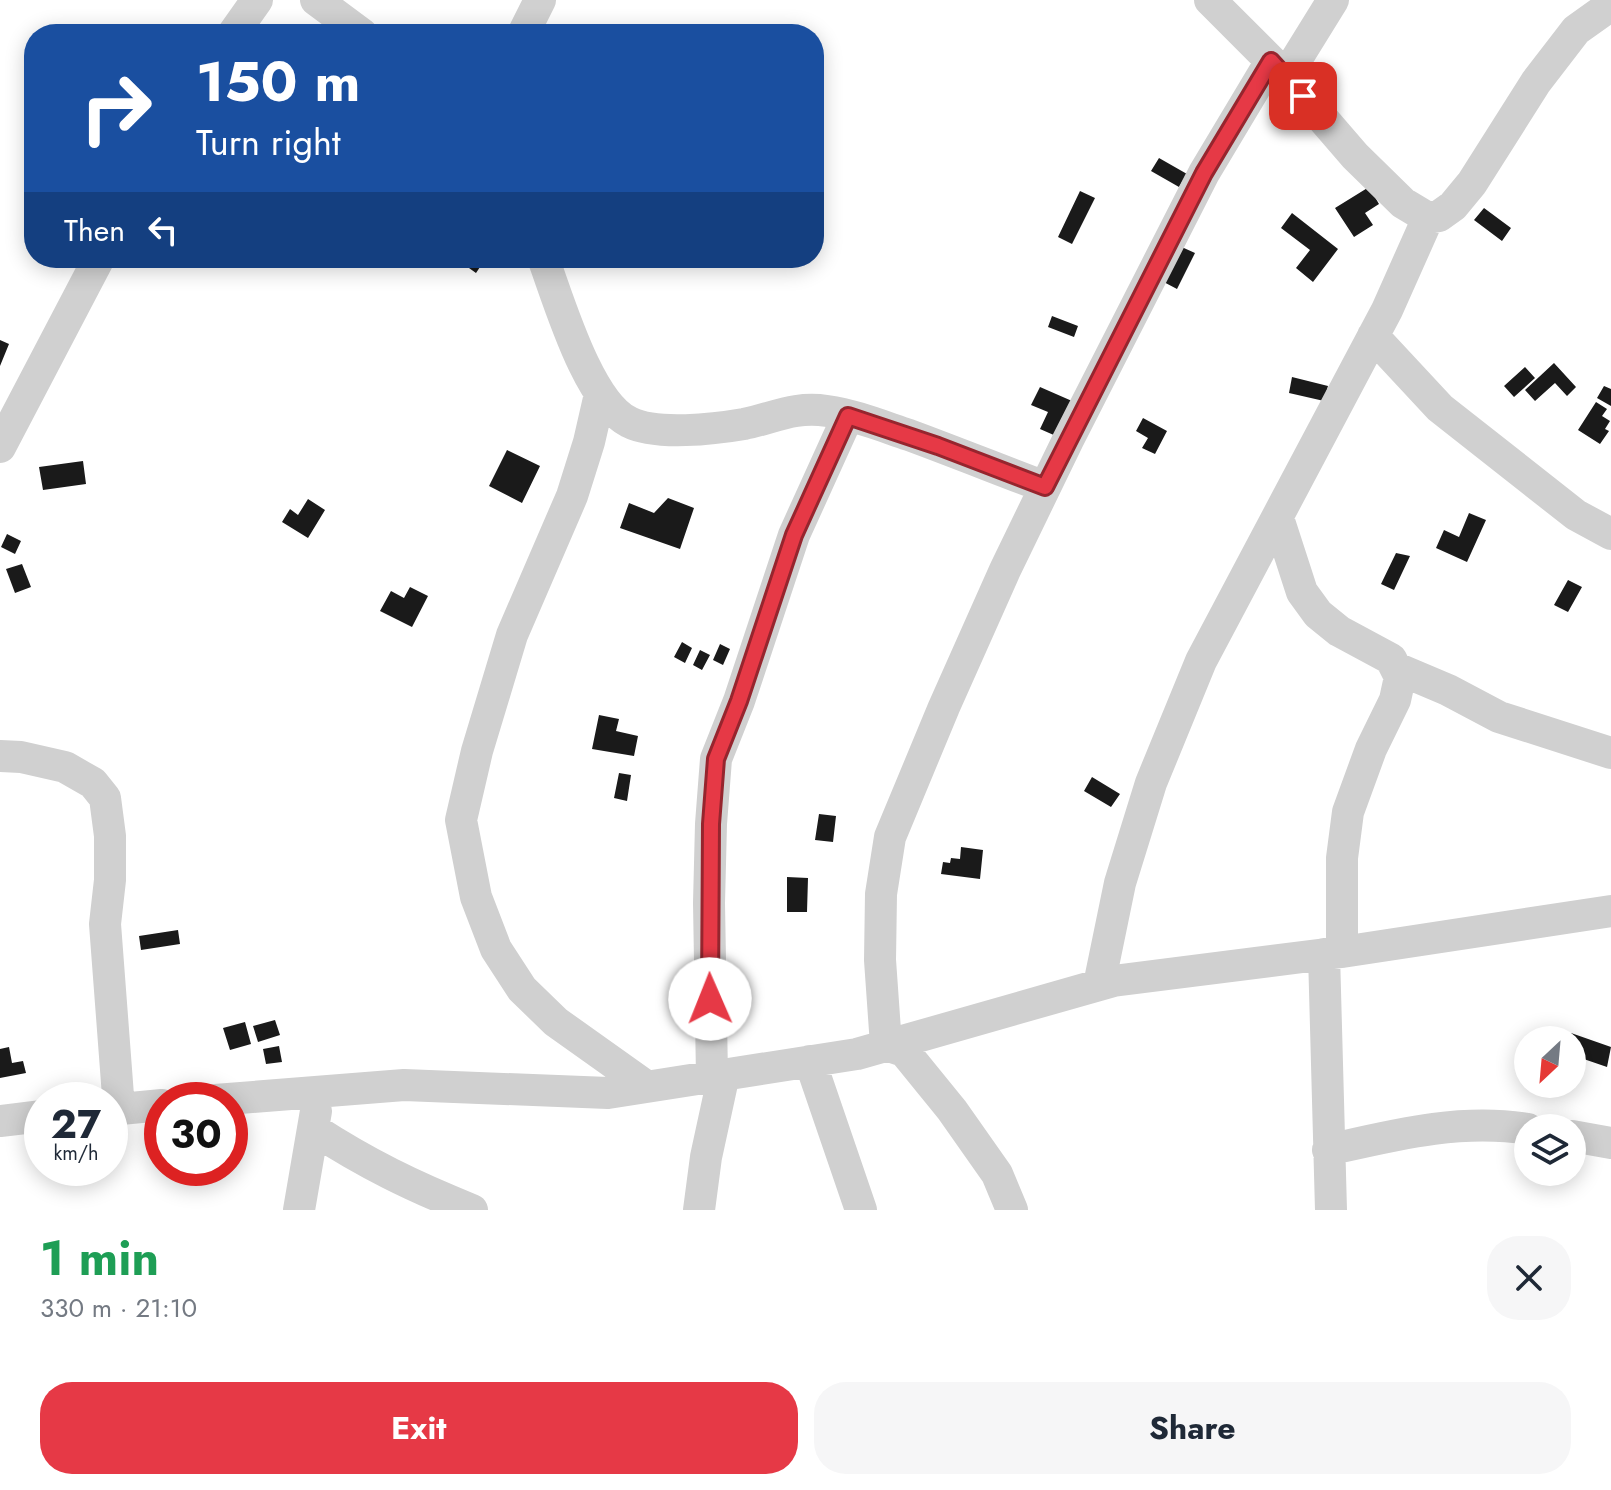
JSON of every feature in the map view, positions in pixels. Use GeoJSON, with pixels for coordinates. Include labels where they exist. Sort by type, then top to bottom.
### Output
{"type":"FeatureCollection","features":[{"type":"Feature","properties":{"kind":"street"},"geometry":{"type":"LineString","coordinates":[[240,24],[257,0]]}},
{"type":"Feature","properties":{"kind":"street"},"geometry":{"type":"LineString","coordinates":[[316,0],[348,24]]}},
{"type":"Feature","properties":{"kind":"street"},"geometry":{"type":"LineString","coordinates":[[528,24],[540,0]]}},
{"type":"Feature","properties":{"kind":"street"},"geometry":{"type":"LineString","coordinates":[[1210,0],[1278,68],[1355,156],[1403,203],[1428,218],[1439,216],[1453,206],[1472,183],[1536,82],[1576,30],[1611,5]]}},
{"type":"Feature","properties":{"kind":"street"},"geometry":{"type":"LineString","coordinates":[[886,1045],[880,960],[881,894],[890,837],[950,694],[1045,487],[1204,173],[1278,68],[1333,0]]}},
{"type":"Feature","properties":{"kind":"street"},"geometry":{"type":"LineString","coordinates":[[1099,985],[1120,883],[1151,783],[1201,661],[1373,336],[1428,218]]}},
{"type":"Feature","properties":{"kind":"street"},"geometry":{"type":"LineString","coordinates":[[0,447],[94,268]]}},
{"type":"Feature","properties":{"kind":"street"},"geometry":{"type":"LineString","coordinates":[[547,268],[581,357],[603,400],[629,422],[652,428],[685,430],[745,424],[786,411],[825,411],[938,446],[1045,487]]}},
{"type":"Feature","properties":{"kind":"street"},"geometry":{"type":"LineString","coordinates":[[1373,336],[1440,408],[1576,515],[1611,534]]}},
{"type":"Feature","properties":{"kind":"street"},"geometry":{"type":"LineString","coordinates":[[600,394],[572,496],[512,635],[477,751],[461,820],[476,897],[496,949],[522,989],[556,1022],[646,1086]]}},
{"type":"Feature","properties":{"kind":"street"},"geometry":{"type":"LineString","coordinates":[[699,1210],[718,1075],[709,903],[716,759],[739,701],[794,535],[848,416]]}},
{"type":"Feature","properties":{"kind":"street"},"geometry":{"type":"LineString","coordinates":[[1278,518],[1302,592],[1318,614],[1339,631],[1391,659],[1400,677],[1395,700],[1371,749],[1348,812],[1342,858],[1333,953],[1328,1150],[1331,1210]]}},
{"type":"Feature","properties":{"kind":"street"},"geometry":{"type":"LineString","coordinates":[[1396,668],[1448,690],[1499,717],[1611,753]]}},
{"type":"Feature","properties":{"kind":"street"},"geometry":{"type":"LineString","coordinates":[[0,756],[21,757],[65,767],[93,783],[105,798],[110,836],[110,880],[105,924],[113,1082]]}},
{"type":"Feature","properties":{"kind":"street"},"geometry":{"type":"LineString","coordinates":[[248,1097],[404,1085],[608,1093],[857,1054],[1113,981],[1333,953],[1611,911]]}},
{"type":"Feature","properties":{"kind":"street"},"geometry":{"type":"LineString","coordinates":[[886,1045],[904,1051],[952,1110],[997,1174],[1012,1210]]}},
{"type":"Feature","properties":{"kind":"street"},"geometry":{"type":"LineString","coordinates":[[810,1061],[861,1210]]}},
{"type":"Feature","properties":{"kind":"street"},"geometry":{"type":"LineString","coordinates":[[299,1210],[320,1092]]}},
{"type":"Feature","properties":{"kind":"street"},"geometry":{"type":"LineString","coordinates":[[0,1121],[24,1118]]}},
{"type":"Feature","properties":{"kind":"street"},"geometry":{"type":"LineString","coordinates":[[1328,1150],[1404,1133],[1461,1125],[1514,1128]]}},
{"type":"Feature","properties":{"kind":"street"},"geometry":{"type":"LineString","coordinates":[[313,1129],[404,1183],[472,1210]]}},
{"type":"Feature","properties":{"kind":"street"},"geometry":{"type":"LineString","coordinates":[[1586,1139],[1611,1143]]}},
{"type":"Feature","properties":{"kind":"building"},"geometry":{"type":"Polygon","coordinates":[[[1159,158],[1187,174],[1179,187],[1151,171],[1159,158]]]}},
{"type":"Feature","properties":{"kind":"building"},"geometry":{"type":"Polygon","coordinates":[[[1369,187],[1379,204],[1365,213],[1373,225],[1354,237],[1335,208],[1369,187]]]}},
{"type":"Feature","properties":{"kind":"building"},"geometry":{"type":"Polygon","coordinates":[[[1080,191],[1095,198],[1072,244],[1058,237],[1080,191]]]}},
{"type":"Feature","properties":{"kind":"building"},"geometry":{"type":"Polygon","coordinates":[[[1484,208],[1511,228],[1502,241],[1474,220],[1484,208]]]}},
{"type":"Feature","properties":{"kind":"building"},"geometry":{"type":"Polygon","coordinates":[[[1292,213],[1338,249],[1313,282],[1296,268],[1310,250],[1281,228],[1292,213]]]}},
{"type":"Feature","properties":{"kind":"building"},"geometry":{"type":"Polygon","coordinates":[[[1175,244],[1195,253],[1177,289],[1158,279],[1175,244]]]}},
{"type":"Feature","properties":{"kind":"building"},"geometry":{"type":"Polygon","coordinates":[[[1052,316],[1078,326],[1074,337],[1048,327],[1052,316]]]}},
{"type":"Feature","properties":{"kind":"building"},"geometry":{"type":"Polygon","coordinates":[[[0,340],[9,344],[0,366],[0,340]]]}},
{"type":"Feature","properties":{"kind":"building"},"geometry":{"type":"Polygon","coordinates":[[[1554,363],[1576,387],[1567,396],[1555,383],[1535,401],[1525,390],[1554,363]]]}},
{"type":"Feature","properties":{"kind":"building"},"geometry":{"type":"Polygon","coordinates":[[[1525,367],[1535,378],[1514,397],[1504,386],[1525,367]]]}},
{"type":"Feature","properties":{"kind":"building"},"geometry":{"type":"Polygon","coordinates":[[[1292,377],[1328,386],[1324,401],[1289,393],[1292,377]]]}},
{"type":"Feature","properties":{"kind":"building"},"geometry":{"type":"Polygon","coordinates":[[[1604,386],[1611,389],[1611,406],[1597,398],[1604,386]]]}},
{"type":"Feature","properties":{"kind":"building"},"geometry":{"type":"Polygon","coordinates":[[[1040,387],[1072,401],[1056,436],[1040,429],[1048,412],[1031,405],[1040,387]]]}},
{"type":"Feature","properties":{"kind":"building"},"geometry":{"type":"Polygon","coordinates":[[[1596,402],[1607,409],[1602,416],[1610,421],[1605,429],[1609,431],[1600,444],[1578,430],[1596,402]]]}},
{"type":"Feature","properties":{"kind":"building"},"geometry":{"type":"Polygon","coordinates":[[[1143,418],[1167,431],[1155,454],[1142,448],[1148,438],[1136,431],[1143,418]]]}},
{"type":"Feature","properties":{"kind":"building"},"geometry":{"type":"Polygon","coordinates":[[[507,450],[540,466],[522,503],[489,486],[507,450]]]}},
{"type":"Feature","properties":{"kind":"building"},"geometry":{"type":"Polygon","coordinates":[[[83,461],[86,484],[43,490],[39,467],[83,461]]]}},
{"type":"Feature","properties":{"kind":"building"},"geometry":{"type":"Polygon","coordinates":[[[668,498],[694,508],[680,549],[620,528],[629,503],[654,513],[668,498]]]}},
{"type":"Feature","properties":{"kind":"building"},"geometry":{"type":"Polygon","coordinates":[[[308,499],[325,510],[308,538],[282,522],[290,509],[298,515],[308,499]]]}},
{"type":"Feature","properties":{"kind":"building"},"geometry":{"type":"Polygon","coordinates":[[[1469,513],[1486,520],[1467,562],[1436,548],[1444,530],[1459,537],[1469,513]]]}},
{"type":"Feature","properties":{"kind":"building"},"geometry":{"type":"Polygon","coordinates":[[[7,534],[21,541],[15,554],[1,547],[7,534]]]}},
{"type":"Feature","properties":{"kind":"building"},"geometry":{"type":"Polygon","coordinates":[[[1396,553],[1410,556],[1394,590],[1381,584],[1396,553]]]}},
{"type":"Feature","properties":{"kind":"building"},"geometry":{"type":"Polygon","coordinates":[[[22,564],[31,587],[15,593],[6,569],[22,564]]]}},
{"type":"Feature","properties":{"kind":"building"},"geometry":{"type":"Polygon","coordinates":[[[1568,580],[1582,587],[1568,612],[1554,605],[1568,580]]]}},
{"type":"Feature","properties":{"kind":"building"},"geometry":{"type":"Polygon","coordinates":[[[410,587],[428,596],[412,627],[380,611],[391,591],[404,598],[410,587]]]}},
{"type":"Feature","properties":{"kind":"building"},"geometry":{"type":"Polygon","coordinates":[[[682,642],[692,648],[685,663],[674,657],[682,642]]]}},
{"type":"Feature","properties":{"kind":"building"},"geometry":{"type":"Polygon","coordinates":[[[720,644],[730,649],[723,665],[713,660],[720,644]]]}},
{"type":"Feature","properties":{"kind":"building"},"geometry":{"type":"Polygon","coordinates":[[[700,650],[710,655],[702,670],[693,665],[700,650]]]}},
{"type":"Feature","properties":{"kind":"building"},"geometry":{"type":"Polygon","coordinates":[[[599,715],[619,719],[616,731],[638,736],[634,756],[592,749],[599,715]]]}},
{"type":"Feature","properties":{"kind":"building"},"geometry":{"type":"Polygon","coordinates":[[[619,773],[631,775],[627,801],[614,798],[619,773]]]}},
{"type":"Feature","properties":{"kind":"building"},"geometry":{"type":"Polygon","coordinates":[[[1092,777],[1120,794],[1111,807],[1084,791],[1092,777]]]}},
{"type":"Feature","properties":{"kind":"building"},"geometry":{"type":"Polygon","coordinates":[[[819,814],[836,816],[833,842],[815,840],[819,814]]]}},
{"type":"Feature","properties":{"kind":"building"},"geometry":{"type":"Polygon","coordinates":[[[961,847],[983,850],[980,879],[941,874],[943,862],[950,863],[951,858],[960,859],[961,847]]]}},
{"type":"Feature","properties":{"kind":"building"},"geometry":{"type":"Polygon","coordinates":[[[787,877],[808,878],[807,912],[787,912],[787,877]]]}},
{"type":"Feature","properties":{"kind":"building"},"geometry":{"type":"Polygon","coordinates":[[[178,930],[180,944],[141,950],[139,936],[178,930]]]}},
{"type":"Feature","properties":{"kind":"building"},"geometry":{"type":"Polygon","coordinates":[[[275,1020],[280,1035],[258,1042],[253,1026],[275,1020]]]}},
{"type":"Feature","properties":{"kind":"building"},"geometry":{"type":"Polygon","coordinates":[[[245,1022],[251,1044],[230,1050],[223,1028],[245,1022]]]}},
{"type":"Feature","properties":{"kind":"building"},"geometry":{"type":"Polygon","coordinates":[[[1586,1038],[1611,1047],[1607,1067],[1586,1060],[1586,1038]]]}},
{"type":"Feature","properties":{"kind":"building"},"geometry":{"type":"Polygon","coordinates":[[[279,1046],[282,1062],[266,1064],[263,1049],[279,1046]]]}},
{"type":"Feature","properties":{"kind":"building"},"geometry":{"type":"Polygon","coordinates":[[[9,1047],[12,1063],[23,1061],[26,1073],[0,1078],[0,1049],[9,1047]]]}},
{"type":"Feature","properties":{"kind":"route"},"geometry":{"type":"LineString","coordinates":[[710,999],[709,903],[716,759],[739,701],[794,535],[848,416],[864,419],[1045,487],[1204,173],[1271,61],[1303,96]]}}]}
